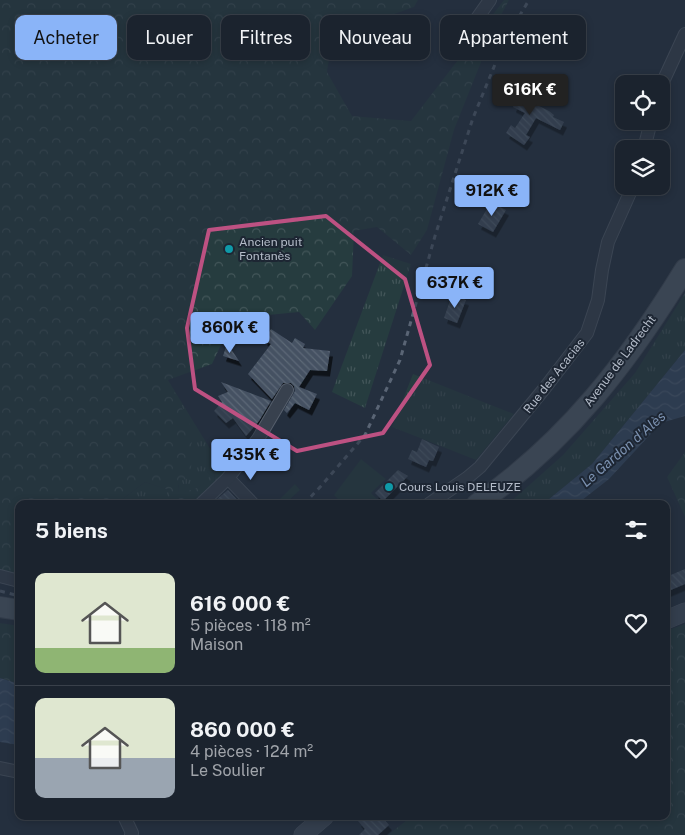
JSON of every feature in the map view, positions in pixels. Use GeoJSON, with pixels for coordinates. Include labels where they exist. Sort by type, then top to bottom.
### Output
{"type":"FeatureCollection","features":[{"type":"Feature","properties":{"kind":"main road","name":"Avenue de Ladrecht"},"geometry":{"type":"LineString","coordinates":[[482,500],[519,473],[584,410],[631,352],[685,269]]}},
{"type":"Feature","properties":{"kind":"main road"},"geometry":{"type":"LineString","coordinates":[[0,607],[15,609]]}},
{"type":"Feature","properties":{"kind":"main road"},"geometry":{"type":"LineString","coordinates":[[670,618],[685,612]]}},
{"type":"Feature","properties":{"kind":"main road"},"geometry":{"type":"LineString","coordinates":[[303,835],[320,820]]}},
{"type":"Feature","properties":{"kind":"street"},"geometry":{"type":"LineString","coordinates":[[480,15],[490,0]]}},
{"type":"Feature","properties":{"kind":"street"},"geometry":{"type":"LineString","coordinates":[[666,75],[685,34]]}},
{"type":"Feature","properties":{"kind":"street","name":"Rue des Acacias"},"geometry":{"type":"LineString","coordinates":[[435,500],[480,467],[587,333],[598,300],[608,242],[629,195]]}},
{"type":"Feature","properties":{"kind":"street"},"geometry":{"type":"LineString","coordinates":[[205,500],[228,478],[258,439],[287,390]]}},
{"type":"Feature","properties":{"kind":"street"},"geometry":{"type":"LineString","coordinates":[[228,478],[249,500]]}},
{"type":"Feature","properties":{"kind":"street"},"geometry":{"type":"LineString","coordinates":[[0,576],[15,579]]}},
{"type":"Feature","properties":{"kind":"street"},"geometry":{"type":"LineString","coordinates":[[0,768],[15,771]]}},
{"type":"Feature","properties":{"kind":"street"},"geometry":{"type":"LineString","coordinates":[[126,820],[132,833],[131,835]]}},
{"type":"Feature","properties":{"kind":"highlighted area"},"geometry":{"type":"Polygon","coordinates":[[[326,216],[405,279],[430,365],[383,433],[297,451],[195,389],[187,328],[209,230],[326,216]]]}},
{"type":"Feature","properties":{"kind":"green space"},"geometry":{"type":"Polygon","coordinates":[[[0,0],[418,0],[414,7],[392,15],[320,15],[320,60],[329,60],[327,72],[352,116],[411,121],[458,60],[482,60],[454,130],[427,230],[411,255],[377,227],[354,231],[352,276],[315,330],[299,312],[268,315],[248,336],[227,332],[212,364],[168,380],[192,429],[191,477],[178,482],[179,492],[200,486],[214,471],[215,484],[193,500],[170,500],[169,490],[145,482],[124,500],[15,500],[15,583],[0,581],[0,0]]]}},
{"type":"Feature","properties":{"kind":"green space"},"geometry":{"type":"Polygon","coordinates":[[[504,0],[509,0],[501,15],[492,15],[504,0]]]}},
{"type":"Feature","properties":{"kind":"green space"},"geometry":{"type":"Polygon","coordinates":[[[383,255],[411,264],[365,408],[332,392],[383,255]]]}},
{"type":"Feature","properties":{"kind":"green space"},"geometry":{"type":"Polygon","coordinates":[[[685,293],[685,350],[592,464],[548,500],[512,500],[563,455],[635,373],[685,293]]]}},
{"type":"Feature","properties":{"kind":"green space"},"geometry":{"type":"Polygon","coordinates":[[[413,374],[514,414],[476,460],[392,427],[413,374]]]}},
{"type":"Feature","properties":{"kind":"green space"},"geometry":{"type":"Polygon","coordinates":[[[168,380],[228,478],[199,500],[193,500],[215,484],[214,472],[199,487],[191,491],[179,493],[168,380]]]}},
{"type":"Feature","properties":{"kind":"green space"},"geometry":{"type":"Polygon","coordinates":[[[685,452],[685,517],[667,477],[685,452]]]}},
{"type":"Feature","properties":{"kind":"green space"},"geometry":{"type":"Polygon","coordinates":[[[361,459],[386,479],[371,493],[378,500],[339,500],[334,495],[361,459]]]}},
{"type":"Feature","properties":{"kind":"green space"},"geometry":{"type":"Polygon","coordinates":[[[145,482],[170,490],[171,500],[124,500],[145,482]]]}},
{"type":"Feature","properties":{"kind":"green space"},"geometry":{"type":"Polygon","coordinates":[[[295,484],[300,490],[289,500],[279,500],[295,484]]]}},
{"type":"Feature","properties":{"kind":"green space"},"geometry":{"type":"Polygon","coordinates":[[[0,623],[15,625],[15,683],[0,678],[0,623]]]}},
{"type":"Feature","properties":{"kind":"green space"},"geometry":{"type":"Polygon","coordinates":[[[685,624],[685,835],[388,835],[407,820],[670,820],[670,630],[685,624]]]}},
{"type":"Feature","properties":{"kind":"water","name":"Le Gardon d'Alès"},"geometry":{"type":"Polygon","coordinates":[[[685,350],[685,416],[661,423],[609,479],[582,500],[548,500],[592,464],[685,350]]]}},
{"type":"Feature","properties":{"kind":"water"},"geometry":{"type":"Polygon","coordinates":[[[0,678],[15,683],[15,744],[0,742],[0,678]]]}},
{"type":"Feature","properties":{"kind":"building"},"geometry":{"type":"Polygon","coordinates":[[[515,88],[534,97],[531,102],[549,111],[554,115],[553,117],[564,122],[560,130],[536,118],[526,135],[530,137],[524,145],[506,133],[511,125],[515,128],[525,113],[513,107],[515,101],[510,99],[515,88]]]}},
{"type":"Feature","properties":{"kind":"building"},"geometry":{"type":"Polygon","coordinates":[[[491,202],[506,210],[493,232],[478,224],[491,202]]]}},
{"type":"Feature","properties":{"kind":"building"},"geometry":{"type":"Polygon","coordinates":[[[452,295],[466,300],[457,323],[444,318],[452,295]]]}},
{"type":"Feature","properties":{"kind":"building"},"geometry":{"type":"Polygon","coordinates":[[[271,329],[292,343],[295,338],[305,344],[303,348],[330,351],[327,371],[310,370],[299,387],[317,394],[309,410],[295,403],[287,413],[284,410],[295,391],[291,383],[283,383],[272,399],[248,374],[271,344],[264,340],[271,329]]]}},
{"type":"Feature","properties":{"kind":"building"},"geometry":{"type":"Polygon","coordinates":[[[226,347],[231,349],[239,361],[223,356],[226,347]]]}},
{"type":"Feature","properties":{"kind":"building"},"geometry":{"type":"Polygon","coordinates":[[[221,382],[271,401],[259,421],[246,436],[233,418],[226,423],[214,411],[222,402],[218,396],[228,392],[221,382]]]}},
{"type":"Feature","properties":{"kind":"building"},"geometry":{"type":"Polygon","coordinates":[[[422,439],[439,447],[433,461],[429,460],[426,467],[408,459],[412,450],[417,452],[422,439]]]}},
{"type":"Feature","properties":{"kind":"building","name":"Cours Louis DELEUZE"},"geometry":{"type":"Polygon","coordinates":[[[398,470],[408,476],[384,500],[375,493],[398,470]]]}},
{"type":"Feature","properties":{"kind":"building"},"geometry":{"type":"Polygon","coordinates":[[[228,490],[237,500],[218,500],[228,490]]]}},
{"type":"Feature","properties":{"kind":"building"},"geometry":{"type":"Polygon","coordinates":[[[685,569],[685,584],[670,590],[670,575],[685,569]]]}},
{"type":"Feature","properties":{"kind":"building"},"geometry":{"type":"Polygon","coordinates":[[[385,820],[389,825],[378,835],[359,835],[365,829],[358,821],[385,820]]]}},
{"type":"Feature","properties":{"kind":"railway"},"geometry":{"type":"LineString","coordinates":[[308,500],[365,435],[400,360],[435,236],[473,118],[505,40],[529,0]]}},
{"type":"Feature","properties":{"kind":"railway"},"geometry":{"type":"LineString","coordinates":[[0,591],[15,595]]}},
{"type":"Feature","properties":{"kind":"place","name":"Ancien puit Fontanès"},"geometry":{"type":"Point","coordinates":[229,249]}},
{"type":"Feature","properties":{"kind":"place","name":"Cours Louis DELEUZE"},"geometry":{"type":"Point","coordinates":[389,487]}}]}
